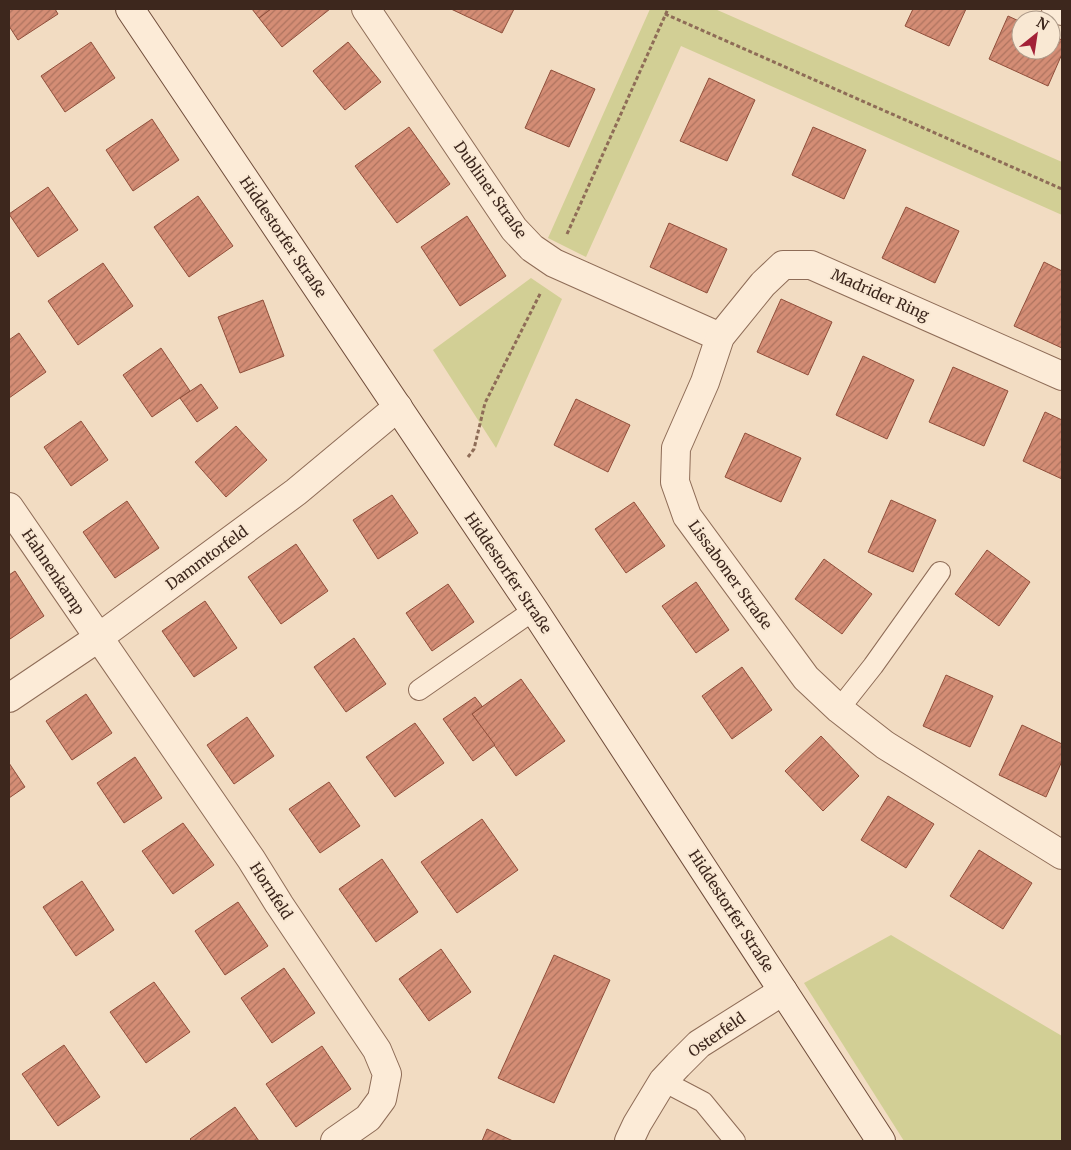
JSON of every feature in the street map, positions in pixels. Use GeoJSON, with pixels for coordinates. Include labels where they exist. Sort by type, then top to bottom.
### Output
{"type":"FeatureCollection","features":[{"type":"Feature","properties":{"kind":"street","name":"Hiddestorfer Straße"},"geometry":{"type":"LineString","coordinates":[[130,9],[534,610],[881,1141]]}},
{"type":"Feature","properties":{"kind":"street","name":"Dubliner Straße"},"geometry":{"type":"LineString","coordinates":[[366,9],[514,229],[532,248],[554,263],[720,337]]}},
{"type":"Feature","properties":{"kind":"street"},"geometry":{"type":"LineString","coordinates":[[1056,9],[1062,11]]}},
{"type":"Feature","properties":{"kind":"street","name":"Madrider Ring"},"geometry":{"type":"LineString","coordinates":[[720,337],[763,284],[783,265],[811,265],[1062,376]]}},
{"type":"Feature","properties":{"kind":"street","name":"Lissaboner Straße"},"geometry":{"type":"LineString","coordinates":[[720,337],[705,382],[676,448],[675,482],[687,516],[806,678],[839,709],[885,744],[1061,852]]}},
{"type":"Feature","properties":{"kind":"street","name":"Dammtorfeld"},"geometry":{"type":"LineString","coordinates":[[9,698],[98,638],[296,492],[398,407]]}},
{"type":"Feature","properties":{"kind":"street","name":"Hahnenkamp"},"geometry":{"type":"LineString","coordinates":[[9,507],[98,638]]}},
{"type":"Feature","properties":{"kind":"street","name":"Hornfeld"},"geometry":{"type":"LineString","coordinates":[[98,638],[250,859],[377,1050],[387,1074],[382,1099],[368,1118],[335,1141]]}},
{"type":"Feature","properties":{"kind":"street","name":"Osterfeld"},"geometry":{"type":"LineString","coordinates":[[629,1141],[637,1124],[664,1081],[699,1044],[783,991]]}},
{"type":"Feature","properties":{"kind":"lane"},"geometry":{"type":"LineString","coordinates":[[839,709],[873,666],[940,572]]}},
{"type":"Feature","properties":{"kind":"lane"},"geometry":{"type":"LineString","coordinates":[[419,690],[534,610]]}},
{"type":"Feature","properties":{"kind":"lane"},"geometry":{"type":"LineString","coordinates":[[664,1081],[703,1102],[735,1141]]}},
{"type":"Feature","properties":{"kind":"path"},"geometry":{"type":"LineString","coordinates":[[665,14],[1062,189]]}},
{"type":"Feature","properties":{"kind":"shaded area"},"geometry":{"type":"Polygon","coordinates":[[[650,9],[715,9],[1062,162],[1062,215],[681,46],[586,257],[548,238],[650,9]]]}},
{"type":"Feature","properties":{"kind":"shaded area"},"geometry":{"type":"Polygon","coordinates":[[[531,278],[562,299],[496,448],[433,350],[531,278]]]}},
{"type":"Feature","properties":{"kind":"shaded area"},"geometry":{"type":"Polygon","coordinates":[[[891,935],[1062,1036],[1062,1141],[904,1141],[804,983],[891,935]]]}},
{"type":"Feature","properties":{"kind":"building"},"geometry":{"type":"Polygon","coordinates":[[[9,9],[55,9],[58,14],[18,40],[9,26],[9,9]]]}},
{"type":"Feature","properties":{"kind":"building"},"geometry":{"type":"Polygon","coordinates":[[[252,9],[271,9],[259,18],[252,9]]]}},
{"type":"Feature","properties":{"kind":"building"},"geometry":{"type":"Polygon","coordinates":[[[271,9],[330,9],[282,47],[259,18],[271,9]]]}},
{"type":"Feature","properties":{"kind":"building"},"geometry":{"type":"Polygon","coordinates":[[[451,9],[514,9],[502,33],[451,9]]]}},
{"type":"Feature","properties":{"kind":"building"},"geometry":{"type":"Polygon","coordinates":[[[913,9],[966,9],[949,46],[905,26],[913,9]]]}},
{"type":"Feature","properties":{"kind":"building"},"geometry":{"type":"Polygon","coordinates":[[[1008,16],[1011,17],[1011,60],[1059,60],[1048,86],[989,59],[1008,16]]]}},
{"type":"Feature","properties":{"kind":"building"},"geometry":{"type":"Polygon","coordinates":[[[91,42],[115,78],[65,112],[41,76],[91,42]]]}},
{"type":"Feature","properties":{"kind":"building"},"geometry":{"type":"Polygon","coordinates":[[[348,42],[381,82],[345,110],[313,71],[348,42]]]}},
{"type":"Feature","properties":{"kind":"building"},"geometry":{"type":"Polygon","coordinates":[[[551,70],[595,89],[569,147],[525,128],[551,70]]]}},
{"type":"Feature","properties":{"kind":"building"},"geometry":{"type":"Polygon","coordinates":[[[709,78],[755,100],[727,161],[680,141],[709,78]]]}},
{"type":"Feature","properties":{"kind":"building"},"geometry":{"type":"Polygon","coordinates":[[[152,119],[179,160],[133,191],[106,150],[152,119]]]}},
{"type":"Feature","properties":{"kind":"building"},"geometry":{"type":"Polygon","coordinates":[[[409,127],[450,184],[397,223],[355,166],[409,127]]]}},
{"type":"Feature","properties":{"kind":"building"},"geometry":{"type":"Polygon","coordinates":[[[813,127],[866,150],[844,199],[792,175],[813,127]]]}},
{"type":"Feature","properties":{"kind":"building"},"geometry":{"type":"Polygon","coordinates":[[[48,187],[78,230],[38,257],[9,214],[48,187]]]}},
{"type":"Feature","properties":{"kind":"building"},"geometry":{"type":"Polygon","coordinates":[[[198,196],[233,246],[189,277],[154,227],[198,196]]]}},
{"type":"Feature","properties":{"kind":"building"},"geometry":{"type":"Polygon","coordinates":[[[906,207],[959,231],[935,283],[882,258],[906,207]]]}},
{"type":"Feature","properties":{"kind":"building"},"geometry":{"type":"Polygon","coordinates":[[[467,216],[506,276],[460,306],[421,247],[467,216]]]}},
{"type":"Feature","properties":{"kind":"building"},"geometry":{"type":"Polygon","coordinates":[[[669,223],[727,249],[707,293],[650,267],[669,223]]]}},
{"type":"Feature","properties":{"kind":"building"},"geometry":{"type":"Polygon","coordinates":[[[1044,262],[1062,271],[1062,348],[1014,326],[1044,262]]]}},
{"type":"Feature","properties":{"kind":"building"},"geometry":{"type":"Polygon","coordinates":[[[103,263],[133,306],[78,345],[48,301],[103,263]]]}},
{"type":"Feature","properties":{"kind":"building"},"geometry":{"type":"Polygon","coordinates":[[[781,299],[832,322],[808,375],[757,352],[781,299]]]}},
{"type":"Feature","properties":{"kind":"building"},"geometry":{"type":"Polygon","coordinates":[[[263,300],[284,356],[240,373],[218,317],[263,300]]]}},
{"type":"Feature","properties":{"kind":"building"},"geometry":{"type":"Polygon","coordinates":[[[19,333],[46,372],[9,398],[9,340],[19,333]]]}},
{"type":"Feature","properties":{"kind":"building"},"geometry":{"type":"Polygon","coordinates":[[[161,348],[190,391],[152,417],[123,375],[161,348]]]}},
{"type":"Feature","properties":{"kind":"building"},"geometry":{"type":"Polygon","coordinates":[[[863,356],[914,380],[887,439],[836,415],[863,356]]]}},
{"type":"Feature","properties":{"kind":"building"},"geometry":{"type":"Polygon","coordinates":[[[953,367],[1008,391],[984,446],[929,422],[953,367]]]}},
{"type":"Feature","properties":{"kind":"building"},"geometry":{"type":"Polygon","coordinates":[[[201,384],[218,408],[197,422],[180,398],[201,384]]]}},
{"type":"Feature","properties":{"kind":"building"},"geometry":{"type":"Polygon","coordinates":[[[576,399],[630,425],[608,472],[554,445],[576,399]]]}},
{"type":"Feature","properties":{"kind":"building"},"geometry":{"type":"Polygon","coordinates":[[[1045,412],[1062,420],[1062,479],[1023,461],[1045,412]]]}},
{"type":"Feature","properties":{"kind":"building"},"geometry":{"type":"Polygon","coordinates":[[[81,421],[108,460],[71,486],[44,447],[81,421]]]}},
{"type":"Feature","properties":{"kind":"building"},"geometry":{"type":"Polygon","coordinates":[[[236,426],[267,460],[226,497],[195,462],[236,426]]]}},
{"type":"Feature","properties":{"kind":"building"},"geometry":{"type":"Polygon","coordinates":[[[745,433],[801,458],[781,502],[725,477],[745,433]]]}},
{"type":"Feature","properties":{"kind":"building"},"geometry":{"type":"Polygon","coordinates":[[[392,495],[418,533],[378,559],[353,520],[392,495]]]}},
{"type":"Feature","properties":{"kind":"building"},"geometry":{"type":"Polygon","coordinates":[[[891,500],[936,520],[913,572],[868,552],[891,500]]]}},
{"type":"Feature","properties":{"kind":"building"},"geometry":{"type":"Polygon","coordinates":[[[127,501],[159,548],[115,578],[83,532],[127,501]]]}},
{"type":"Feature","properties":{"kind":"building"},"geometry":{"type":"Polygon","coordinates":[[[634,502],[665,546],[626,573],[595,529],[634,502]]]}},
{"type":"Feature","properties":{"kind":"building"},"geometry":{"type":"Polygon","coordinates":[[[296,544],[328,591],[281,624],[248,577],[296,544]]]}},
{"type":"Feature","properties":{"kind":"building"},"geometry":{"type":"Polygon","coordinates":[[[987,550],[1030,582],[999,626],[955,594],[987,550]]]}},
{"type":"Feature","properties":{"kind":"building"},"geometry":{"type":"Polygon","coordinates":[[[824,559],[872,594],[842,634],[795,599],[824,559]]]}},
{"type":"Feature","properties":{"kind":"building"},"geometry":{"type":"Polygon","coordinates":[[[15,571],[44,616],[10,639],[9,575],[15,571]]]}},
{"type":"Feature","properties":{"kind":"building"},"geometry":{"type":"Polygon","coordinates":[[[696,582],[729,630],[696,653],[662,606],[696,582]]]}},
{"type":"Feature","properties":{"kind":"building"},"geometry":{"type":"Polygon","coordinates":[[[448,584],[474,622],[432,651],[406,613],[448,584]]]}},
{"type":"Feature","properties":{"kind":"building"},"geometry":{"type":"Polygon","coordinates":[[[205,601],[237,648],[194,677],[162,631],[205,601]]]}},
{"type":"Feature","properties":{"kind":"building"},"geometry":{"type":"Polygon","coordinates":[[[354,638],[386,684],[346,712],[314,667],[354,638]]]}},
{"type":"Feature","properties":{"kind":"building"},"geometry":{"type":"Polygon","coordinates":[[[742,667],[772,710],[732,739],[702,696],[742,667]]]}},
{"type":"Feature","properties":{"kind":"building"},"geometry":{"type":"Polygon","coordinates":[[[946,675],[993,696],[970,747],[923,726],[946,675]]]}},
{"type":"Feature","properties":{"kind":"building"},"geometry":{"type":"Polygon","coordinates":[[[521,679],[565,741],[516,776],[472,714],[521,679]]]}},
{"type":"Feature","properties":{"kind":"building"},"geometry":{"type":"Polygon","coordinates":[[[86,694],[112,733],[72,760],[46,721],[86,694]]]}},
{"type":"Feature","properties":{"kind":"building"},"geometry":{"type":"Polygon","coordinates":[[[475,697],[482,706],[472,714],[495,745],[473,761],[443,719],[475,697]]]}},
{"type":"Feature","properties":{"kind":"building"},"geometry":{"type":"Polygon","coordinates":[[[247,717],[274,756],[234,784],[207,745],[247,717]]]}},
{"type":"Feature","properties":{"kind":"building"},"geometry":{"type":"Polygon","coordinates":[[[415,723],[444,763],[395,797],[366,757],[415,723]]]}},
{"type":"Feature","properties":{"kind":"building"},"geometry":{"type":"Polygon","coordinates":[[[1022,725],[1062,744],[1062,761],[1046,797],[999,775],[1022,725]]]}},
{"type":"Feature","properties":{"kind":"building"},"geometry":{"type":"Polygon","coordinates":[[[821,736],[859,776],[823,811],[785,771],[821,736]]]}},
{"type":"Feature","properties":{"kind":"building"},"geometry":{"type":"Polygon","coordinates":[[[135,757],[162,798],[124,823],[97,783],[135,757]]]}},
{"type":"Feature","properties":{"kind":"building"},"geometry":{"type":"Polygon","coordinates":[[[9,763],[25,787],[9,798],[9,763]]]}},
{"type":"Feature","properties":{"kind":"building"},"geometry":{"type":"Polygon","coordinates":[[[329,782],[360,826],[320,853],[289,809],[329,782]]]}},
{"type":"Feature","properties":{"kind":"building"},"geometry":{"type":"Polygon","coordinates":[[[888,796],[934,824],[906,868],[861,840],[888,796]]]}},
{"type":"Feature","properties":{"kind":"building"},"geometry":{"type":"Polygon","coordinates":[[[482,819],[518,870],[457,913],[421,862],[482,819]]]}},
{"type":"Feature","properties":{"kind":"building"},"geometry":{"type":"Polygon","coordinates":[[[183,823],[214,865],[173,894],[142,851],[183,823]]]}},
{"type":"Feature","properties":{"kind":"building"},"geometry":{"type":"Polygon","coordinates":[[[979,850],[1032,883],[1003,929],[950,896],[979,850]]]}},
{"type":"Feature","properties":{"kind":"building"},"geometry":{"type":"Polygon","coordinates":[[[382,859],[418,912],[376,942],[339,889],[382,859]]]}},
{"type":"Feature","properties":{"kind":"building"},"geometry":{"type":"Polygon","coordinates":[[[82,881],[114,930],[76,956],[43,907],[82,881]]]}},
{"type":"Feature","properties":{"kind":"building"},"geometry":{"type":"Polygon","coordinates":[[[238,902],[268,946],[225,975],[195,931],[238,902]]]}},
{"type":"Feature","properties":{"kind":"building"},"geometry":{"type":"Polygon","coordinates":[[[441,949],[471,992],[429,1021],[399,979],[441,949]]]}},
{"type":"Feature","properties":{"kind":"building"},"geometry":{"type":"Polygon","coordinates":[[[554,955],[610,980],[554,1103],[498,1078],[554,955]]]}},
{"type":"Feature","properties":{"kind":"building"},"geometry":{"type":"Polygon","coordinates":[[[284,968],[315,1013],[272,1043],[241,998],[284,968]]]}},
{"type":"Feature","properties":{"kind":"building"},"geometry":{"type":"Polygon","coordinates":[[[154,982],[190,1032],[146,1063],[110,1012],[154,982]]]}},
{"type":"Feature","properties":{"kind":"building"},"geometry":{"type":"Polygon","coordinates":[[[64,1045],[100,1097],[58,1126],[22,1074],[64,1045]]]}},
{"type":"Feature","properties":{"kind":"building"},"geometry":{"type":"Polygon","coordinates":[[[322,1046],[351,1089],[296,1127],[266,1084],[322,1046]]]}},
{"type":"Feature","properties":{"kind":"building"},"geometry":{"type":"Polygon","coordinates":[[[235,1107],[259,1141],[192,1141],[190,1139],[235,1107]]]}},
{"type":"Feature","properties":{"kind":"building"},"geometry":{"type":"Polygon","coordinates":[[[487,1129],[513,1141],[482,1141],[487,1129]]]}}]}
